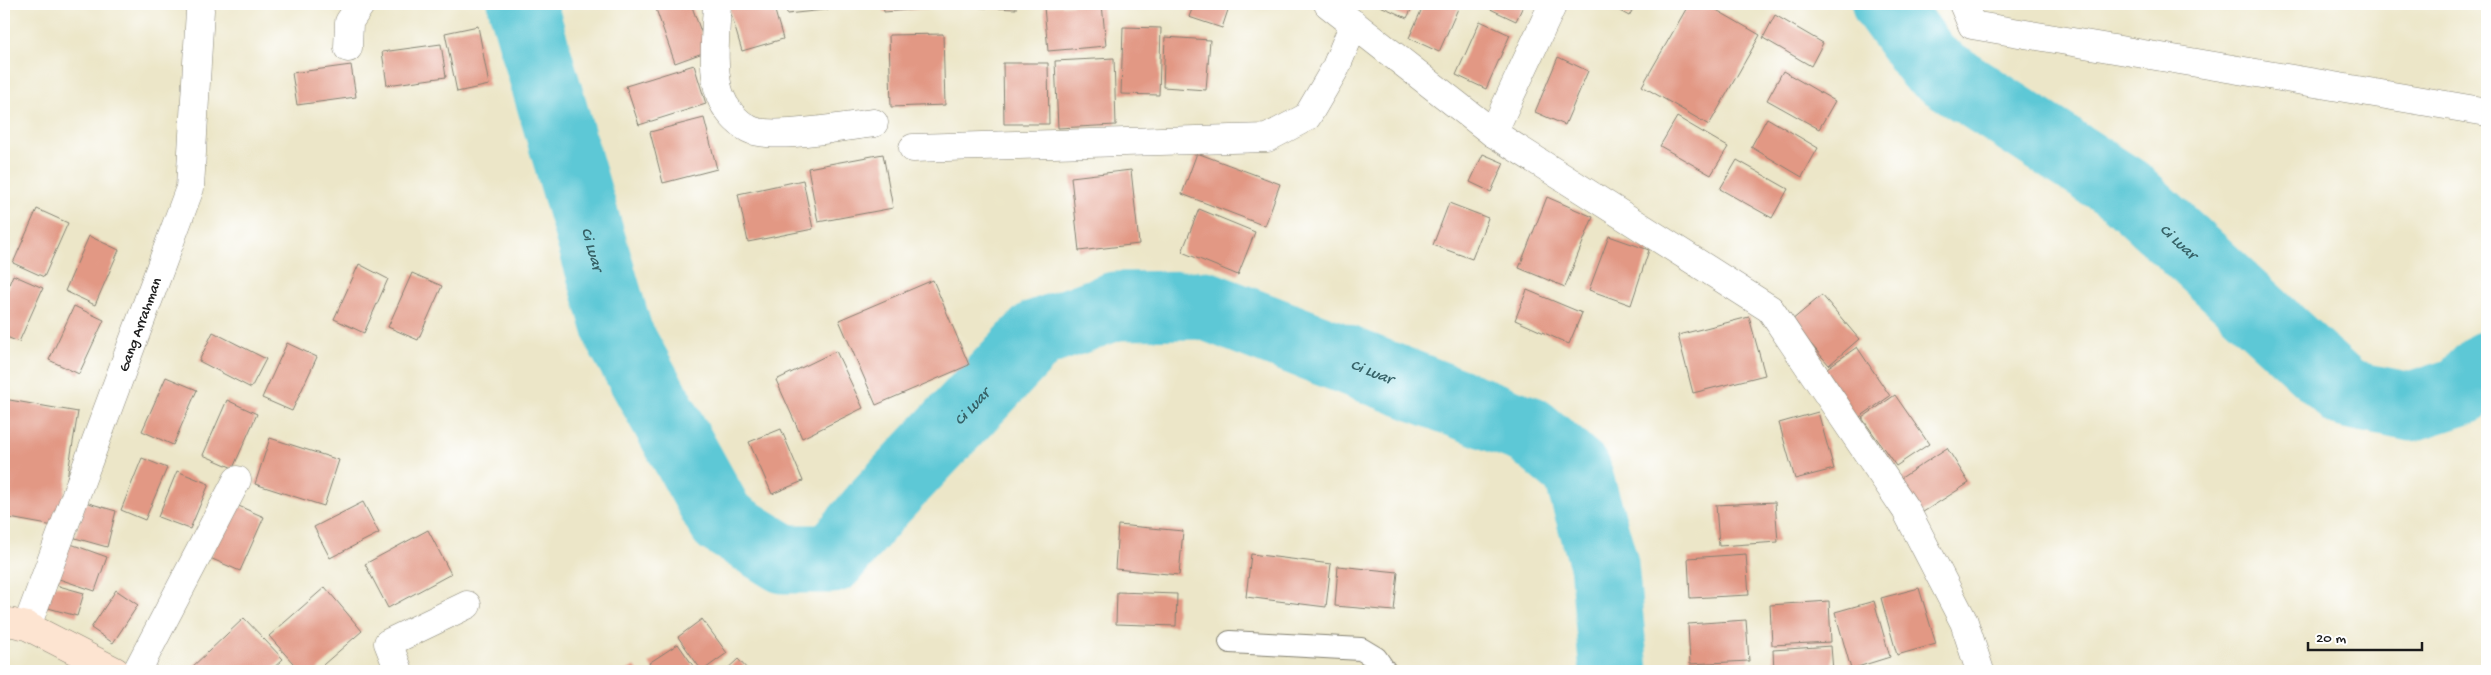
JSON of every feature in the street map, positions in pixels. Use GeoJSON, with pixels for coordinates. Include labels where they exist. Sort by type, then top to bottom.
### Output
{"type":"FeatureCollection","features":[{"type":"Feature","properties":{"kind":"main road"},"geometry":{"type":"LineString","coordinates":[[15,623],[115,671]]}},
{"type":"Feature","properties":{"kind":"street"},"geometry":{"type":"LineString","coordinates":[[348,48],[349,22],[361,4]]}},
{"type":"Feature","properties":{"kind":"street"},"geometry":{"type":"LineString","coordinates":[[717,4],[715,38],[720,95],[732,117],[750,130],[772,134],[874,123]]}},
{"type":"Feature","properties":{"kind":"street"},"geometry":{"type":"LineString","coordinates":[[1328,4],[1494,133],[1770,310],[1906,510],[1964,622],[1980,671]]}},
{"type":"Feature","properties":{"kind":"street"},"geometry":{"type":"LineString","coordinates":[[1494,133],[1553,4]]}},
{"type":"Feature","properties":{"kind":"street"},"geometry":{"type":"LineString","coordinates":[[1963,4],[1972,25],[2487,112]]}},
{"type":"Feature","properties":{"kind":"street","name":"Gang Arrahman"},"geometry":{"type":"LineString","coordinates":[[15,623],[190,188],[200,10]]}},
{"type":"Feature","properties":{"kind":"street"},"geometry":{"type":"LineString","coordinates":[[913,148],[1267,138],[1307,118],[1335,69],[1354,24]]}},
{"type":"Feature","properties":{"kind":"street"},"geometry":{"type":"LineString","coordinates":[[137,671],[237,480]]}},
{"type":"Feature","properties":{"kind":"street"},"geometry":{"type":"LineString","coordinates":[[400,671],[388,643],[467,605]]}},
{"type":"Feature","properties":{"kind":"lane"},"geometry":{"type":"LineString","coordinates":[[1230,642],[1361,649],[1376,658],[1384,671]]}},
{"type":"Feature","properties":{"kind":"building"},"geometry":{"type":"Polygon","coordinates":[[[670,4],[691,4],[708,51],[675,63],[656,9],[670,4]]]}},
{"type":"Feature","properties":{"kind":"building"},"geometry":{"type":"Polygon","coordinates":[[[728,4],[773,4],[783,39],[742,51],[728,4]]]}},
{"type":"Feature","properties":{"kind":"building"},"geometry":{"type":"Polygon","coordinates":[[[786,4],[851,4],[851,7],[787,14],[786,4]]]}},
{"type":"Feature","properties":{"kind":"building"},"geometry":{"type":"Polygon","coordinates":[[[883,4],[956,4],[956,6],[884,12],[883,4]]]}},
{"type":"Feature","properties":{"kind":"building"},"geometry":{"type":"Polygon","coordinates":[[[965,4],[1016,4],[1016,9],[965,7],[965,4]]]}},
{"type":"Feature","properties":{"kind":"building"},"geometry":{"type":"Polygon","coordinates":[[[1102,4],[1106,46],[1048,51],[1044,7],[1102,4]]]}},
{"type":"Feature","properties":{"kind":"building"},"geometry":{"type":"Polygon","coordinates":[[[1194,4],[1230,4],[1222,28],[1189,17],[1194,4]]]}},
{"type":"Feature","properties":{"kind":"building"},"geometry":{"type":"Polygon","coordinates":[[[1376,4],[1414,4],[1407,18],[1376,4]]]}},
{"type":"Feature","properties":{"kind":"building"},"geometry":{"type":"Polygon","coordinates":[[[1424,4],[1460,4],[1439,52],[1409,38],[1424,4]]]}},
{"type":"Feature","properties":{"kind":"building"},"geometry":{"type":"Polygon","coordinates":[[[1487,4],[1524,4],[1516,21],[1486,7],[1487,4]]]}},
{"type":"Feature","properties":{"kind":"building"},"geometry":{"type":"Polygon","coordinates":[[[1607,4],[1636,4],[1629,16],[1607,4]]]}},
{"type":"Feature","properties":{"kind":"building"},"geometry":{"type":"Polygon","coordinates":[[[1689,4],[1706,4],[1760,35],[1709,125],[1642,86],[1689,4]]]}},
{"type":"Feature","properties":{"kind":"building"},"geometry":{"type":"Polygon","coordinates":[[[1775,15],[1823,43],[1811,66],[1763,38],[1775,15]]]}},
{"type":"Feature","properties":{"kind":"building"},"geometry":{"type":"Polygon","coordinates":[[[1480,21],[1510,35],[1486,89],[1456,75],[1480,21]]]}},
{"type":"Feature","properties":{"kind":"building"},"geometry":{"type":"Polygon","coordinates":[[[478,26],[489,85],[457,92],[445,33],[478,26]]]}},
{"type":"Feature","properties":{"kind":"building"},"geometry":{"type":"Polygon","coordinates":[[[1123,27],[1161,28],[1159,95],[1121,94],[1123,27]]]}},
{"type":"Feature","properties":{"kind":"building"},"geometry":{"type":"Polygon","coordinates":[[[943,34],[945,105],[891,107],[889,35],[943,34]]]}},
{"type":"Feature","properties":{"kind":"building"},"geometry":{"type":"Polygon","coordinates":[[[1165,37],[1210,40],[1206,90],[1163,87],[1165,37]]]}},
{"type":"Feature","properties":{"kind":"building"},"geometry":{"type":"Polygon","coordinates":[[[441,44],[446,77],[387,85],[382,52],[441,44]]]}},
{"type":"Feature","properties":{"kind":"building"},"geometry":{"type":"Polygon","coordinates":[[[1558,57],[1588,71],[1565,125],[1535,112],[1558,57]]]}},
{"type":"Feature","properties":{"kind":"building"},"geometry":{"type":"Polygon","coordinates":[[[1114,58],[1116,125],[1058,128],[1055,61],[1114,58]]]}},
{"type":"Feature","properties":{"kind":"building"},"geometry":{"type":"Polygon","coordinates":[[[1003,63],[1048,63],[1049,124],[1004,124],[1003,63]]]}},
{"type":"Feature","properties":{"kind":"building"},"geometry":{"type":"Polygon","coordinates":[[[351,65],[356,97],[297,105],[292,73],[351,65]]]}},
{"type":"Feature","properties":{"kind":"building"},"geometry":{"type":"Polygon","coordinates":[[[694,65],[706,104],[639,125],[626,86],[694,65]]]}},
{"type":"Feature","properties":{"kind":"building"},"geometry":{"type":"Polygon","coordinates":[[[1783,71],[1835,101],[1819,129],[1767,100],[1783,71]]]}},
{"type":"Feature","properties":{"kind":"building"},"geometry":{"type":"Polygon","coordinates":[[[1677,117],[1728,147],[1711,175],[1660,146],[1677,117]]]}},
{"type":"Feature","properties":{"kind":"building"},"geometry":{"type":"Polygon","coordinates":[[[704,118],[717,169],[663,183],[650,132],[704,118]]]}},
{"type":"Feature","properties":{"kind":"building"},"geometry":{"type":"Polygon","coordinates":[[[1767,118],[1818,148],[1802,177],[1751,147],[1767,118]]]}},
{"type":"Feature","properties":{"kind":"building"},"geometry":{"type":"Polygon","coordinates":[[[1197,153],[1280,184],[1265,226],[1182,194],[1197,153]]]}},
{"type":"Feature","properties":{"kind":"building"},"geometry":{"type":"Polygon","coordinates":[[[883,154],[893,208],[818,222],[808,168],[883,154]]]}},
{"type":"Feature","properties":{"kind":"building"},"geometry":{"type":"Polygon","coordinates":[[[1483,154],[1504,163],[1491,192],[1470,182],[1483,154]]]}},
{"type":"Feature","properties":{"kind":"building"},"geometry":{"type":"Polygon","coordinates":[[[1737,160],[1788,189],[1772,218],[1720,189],[1737,160]]]}},
{"type":"Feature","properties":{"kind":"building"},"geometry":{"type":"Polygon","coordinates":[[[1131,170],[1139,244],[1079,251],[1071,177],[1131,170]]]}},
{"type":"Feature","properties":{"kind":"building"},"geometry":{"type":"Polygon","coordinates":[[[803,180],[813,229],[748,242],[738,194],[803,180]]]}},
{"type":"Feature","properties":{"kind":"building"},"geometry":{"type":"Polygon","coordinates":[[[1547,197],[1593,217],[1565,287],[1519,268],[1547,197]]]}},
{"type":"Feature","properties":{"kind":"building"},"geometry":{"type":"Polygon","coordinates":[[[1449,203],[1488,218],[1472,259],[1433,245],[1449,203]]]}},
{"type":"Feature","properties":{"kind":"building"},"geometry":{"type":"Polygon","coordinates":[[[37,209],[68,223],[44,277],[13,263],[37,209]]]}},
{"type":"Feature","properties":{"kind":"building"},"geometry":{"type":"Polygon","coordinates":[[[1199,209],[1255,232],[1238,275],[1182,252],[1199,209]]]}},
{"type":"Feature","properties":{"kind":"building"},"geometry":{"type":"Polygon","coordinates":[[[89,236],[119,250],[95,305],[65,291],[89,236]]]}},
{"type":"Feature","properties":{"kind":"building"},"geometry":{"type":"Polygon","coordinates":[[[1609,236],[1649,250],[1631,305],[1589,290],[1609,236]]]}},
{"type":"Feature","properties":{"kind":"building"},"geometry":{"type":"Polygon","coordinates":[[[359,264],[388,279],[364,333],[334,319],[359,264]]]}},
{"type":"Feature","properties":{"kind":"building"},"geometry":{"type":"Polygon","coordinates":[[[412,273],[442,286],[418,340],[388,327],[412,273]]]}},
{"type":"Feature","properties":{"kind":"building"},"geometry":{"type":"Polygon","coordinates":[[[13,275],[43,288],[19,342],[4,336],[4,296],[13,275]]]}},
{"type":"Feature","properties":{"kind":"building"},"geometry":{"type":"Polygon","coordinates":[[[933,280],[969,365],[876,405],[839,320],[933,280]]]}},
{"type":"Feature","properties":{"kind":"building"},"geometry":{"type":"Polygon","coordinates":[[[1527,290],[1582,313],[1569,344],[1515,320],[1527,290]]]}},
{"type":"Feature","properties":{"kind":"building"},"geometry":{"type":"Polygon","coordinates":[[[1822,295],[1859,339],[1829,365],[1791,321],[1822,295]]]}},
{"type":"Feature","properties":{"kind":"building"},"geometry":{"type":"Polygon","coordinates":[[[74,306],[104,320],[79,374],[49,360],[74,306]]]}},
{"type":"Feature","properties":{"kind":"building"},"geometry":{"type":"Polygon","coordinates":[[[1749,317],[1765,375],[1693,393],[1678,335],[1749,317]]]}},
{"type":"Feature","properties":{"kind":"building"},"geometry":{"type":"Polygon","coordinates":[[[213,332],[266,359],[251,388],[199,361],[213,332]]]}},
{"type":"Feature","properties":{"kind":"building"},"geometry":{"type":"Polygon","coordinates":[[[287,343],[317,357],[292,411],[262,398],[287,343]]]}},
{"type":"Feature","properties":{"kind":"building"},"geometry":{"type":"Polygon","coordinates":[[[1857,347],[1890,396],[1857,419],[1824,370],[1857,347]]]}},
{"type":"Feature","properties":{"kind":"building"},"geometry":{"type":"Polygon","coordinates":[[[836,351],[863,408],[802,438],[776,380],[836,351]]]}},
{"type":"Feature","properties":{"kind":"building"},"geometry":{"type":"Polygon","coordinates":[[[166,377],[197,390],[173,445],[142,431],[166,377]]]}},
{"type":"Feature","properties":{"kind":"building"},"geometry":{"type":"Polygon","coordinates":[[[1895,395],[1929,444],[1896,466],[1862,418],[1895,395]]]}},
{"type":"Feature","properties":{"kind":"building"},"geometry":{"type":"Polygon","coordinates":[[[4,399],[78,412],[59,527],[4,517],[4,399]]]}},
{"type":"Feature","properties":{"kind":"building"},"geometry":{"type":"Polygon","coordinates":[[[227,400],[257,414],[233,468],[203,455],[227,400]]]}},
{"type":"Feature","properties":{"kind":"building"},"geometry":{"type":"Polygon","coordinates":[[[1818,412],[1834,469],[1795,479],[1779,423],[1818,412]]]}},
{"type":"Feature","properties":{"kind":"building"},"geometry":{"type":"Polygon","coordinates":[[[781,429],[803,481],[772,494],[749,442],[781,429]]]}},
{"type":"Feature","properties":{"kind":"building"},"geometry":{"type":"Polygon","coordinates":[[[270,438],[339,460],[324,506],[255,484],[270,438]]]}},
{"type":"Feature","properties":{"kind":"building"},"geometry":{"type":"Polygon","coordinates":[[[1947,448],[1969,483],[1920,514],[1898,480],[1947,448]]]}},
{"type":"Feature","properties":{"kind":"building"},"geometry":{"type":"Polygon","coordinates":[[[142,458],[167,468],[145,520],[121,510],[142,458]]]}},
{"type":"Feature","properties":{"kind":"building"},"geometry":{"type":"Polygon","coordinates":[[[177,471],[209,484],[190,529],[158,517],[177,471]]]}},
{"type":"Feature","properties":{"kind":"building"},"geometry":{"type":"Polygon","coordinates":[[[85,502],[116,511],[107,547],[75,538],[85,502]]]}},
{"type":"Feature","properties":{"kind":"building"},"geometry":{"type":"Polygon","coordinates":[[[363,502],[379,533],[330,558],[314,527],[363,502]]]}},
{"type":"Feature","properties":{"kind":"building"},"geometry":{"type":"Polygon","coordinates":[[[1775,502],[1778,542],[1719,546],[1716,505],[1775,502]]]}},
{"type":"Feature","properties":{"kind":"building"},"geometry":{"type":"Polygon","coordinates":[[[234,504],[264,517],[240,571],[210,558],[234,504]]]}},
{"type":"Feature","properties":{"kind":"building"},"geometry":{"type":"Polygon","coordinates":[[[1118,525],[1183,531],[1179,575],[1115,569],[1118,525]]]}},
{"type":"Feature","properties":{"kind":"building"},"geometry":{"type":"Polygon","coordinates":[[[428,530],[451,574],[388,608],[365,564],[428,530]]]}},
{"type":"Feature","properties":{"kind":"building"},"geometry":{"type":"Polygon","coordinates":[[[68,543],[107,557],[95,591],[56,578],[68,543]]]}},
{"type":"Feature","properties":{"kind":"building"},"geometry":{"type":"Polygon","coordinates":[[[1251,554],[1331,564],[1326,607],[1246,597],[1251,554]]]}},
{"type":"Feature","properties":{"kind":"building"},"geometry":{"type":"Polygon","coordinates":[[[1746,554],[1749,595],[1690,598],[1688,558],[1746,554]]]}},
{"type":"Feature","properties":{"kind":"building"},"geometry":{"type":"Polygon","coordinates":[[[1338,566],[1398,572],[1394,611],[1335,606],[1338,566]]]}},
{"type":"Feature","properties":{"kind":"building"},"geometry":{"type":"Polygon","coordinates":[[[48,583],[84,593],[77,616],[41,606],[48,583]]]}},
{"type":"Feature","properties":{"kind":"building"},"geometry":{"type":"Polygon","coordinates":[[[325,587],[362,631],[316,671],[300,671],[269,636],[325,587]]]}},
{"type":"Feature","properties":{"kind":"building"},"geometry":{"type":"Polygon","coordinates":[[[1919,588],[1936,644],[1897,655],[1881,598],[1919,588]]]}},
{"type":"Feature","properties":{"kind":"building"},"geometry":{"type":"Polygon","coordinates":[[[116,590],[138,605],[113,643],[91,628],[116,590]]]}},
{"type":"Feature","properties":{"kind":"building"},"geometry":{"type":"Polygon","coordinates":[[[1117,592],[1177,594],[1176,626],[1116,624],[1117,592]]]}},
{"type":"Feature","properties":{"kind":"building"},"geometry":{"type":"Polygon","coordinates":[[[1829,601],[1831,642],[1772,645],[1770,605],[1829,601]]]}},
{"type":"Feature","properties":{"kind":"building"},"geometry":{"type":"Polygon","coordinates":[[[1874,601],[1890,657],[1851,669],[1835,612],[1874,601]]]}},
{"type":"Feature","properties":{"kind":"building"},"geometry":{"type":"Polygon","coordinates":[[[244,618],[283,659],[270,671],[194,671],[191,668],[244,618]]]}},
{"type":"Feature","properties":{"kind":"building"},"geometry":{"type":"Polygon","coordinates":[[[702,619],[727,653],[702,671],[678,637],[702,619]]]}},
{"type":"Feature","properties":{"kind":"building"},"geometry":{"type":"Polygon","coordinates":[[[1746,620],[1749,661],[1690,664],[1688,624],[1746,620]]]}},
{"type":"Feature","properties":{"kind":"building"},"geometry":{"type":"Polygon","coordinates":[[[678,644],[696,670],[654,671],[649,663],[678,644]]]}},
{"type":"Feature","properties":{"kind":"building"},"geometry":{"type":"Polygon","coordinates":[[[1831,646],[1833,671],[1774,671],[1773,650],[1831,646]]]}},
{"type":"Feature","properties":{"kind":"building"},"geometry":{"type":"Polygon","coordinates":[[[738,659],[749,671],[725,671],[738,659]]]}},
{"type":"Feature","properties":{"kind":"building"},"geometry":{"type":"Polygon","coordinates":[[[635,666],[638,671],[626,671],[635,666]]]}},
{"type":"Feature","properties":{"kind":"waterway","name":"Ci Luar"},"geometry":{"type":"LineString","coordinates":[[522,4],[619,335],[722,521],[784,559],[832,559],[879,503],[1038,334],[1115,306],[1204,305],[1530,431],[1577,471],[1604,564],[1614,671]]}},
{"type":"Feature","properties":{"kind":"waterway","name":"Ci Luar"},"geometry":{"type":"LineString","coordinates":[[1886,4],[1929,64],[2126,191],[2346,394],[2411,407],[2461,391],[2487,365]]}}]}
